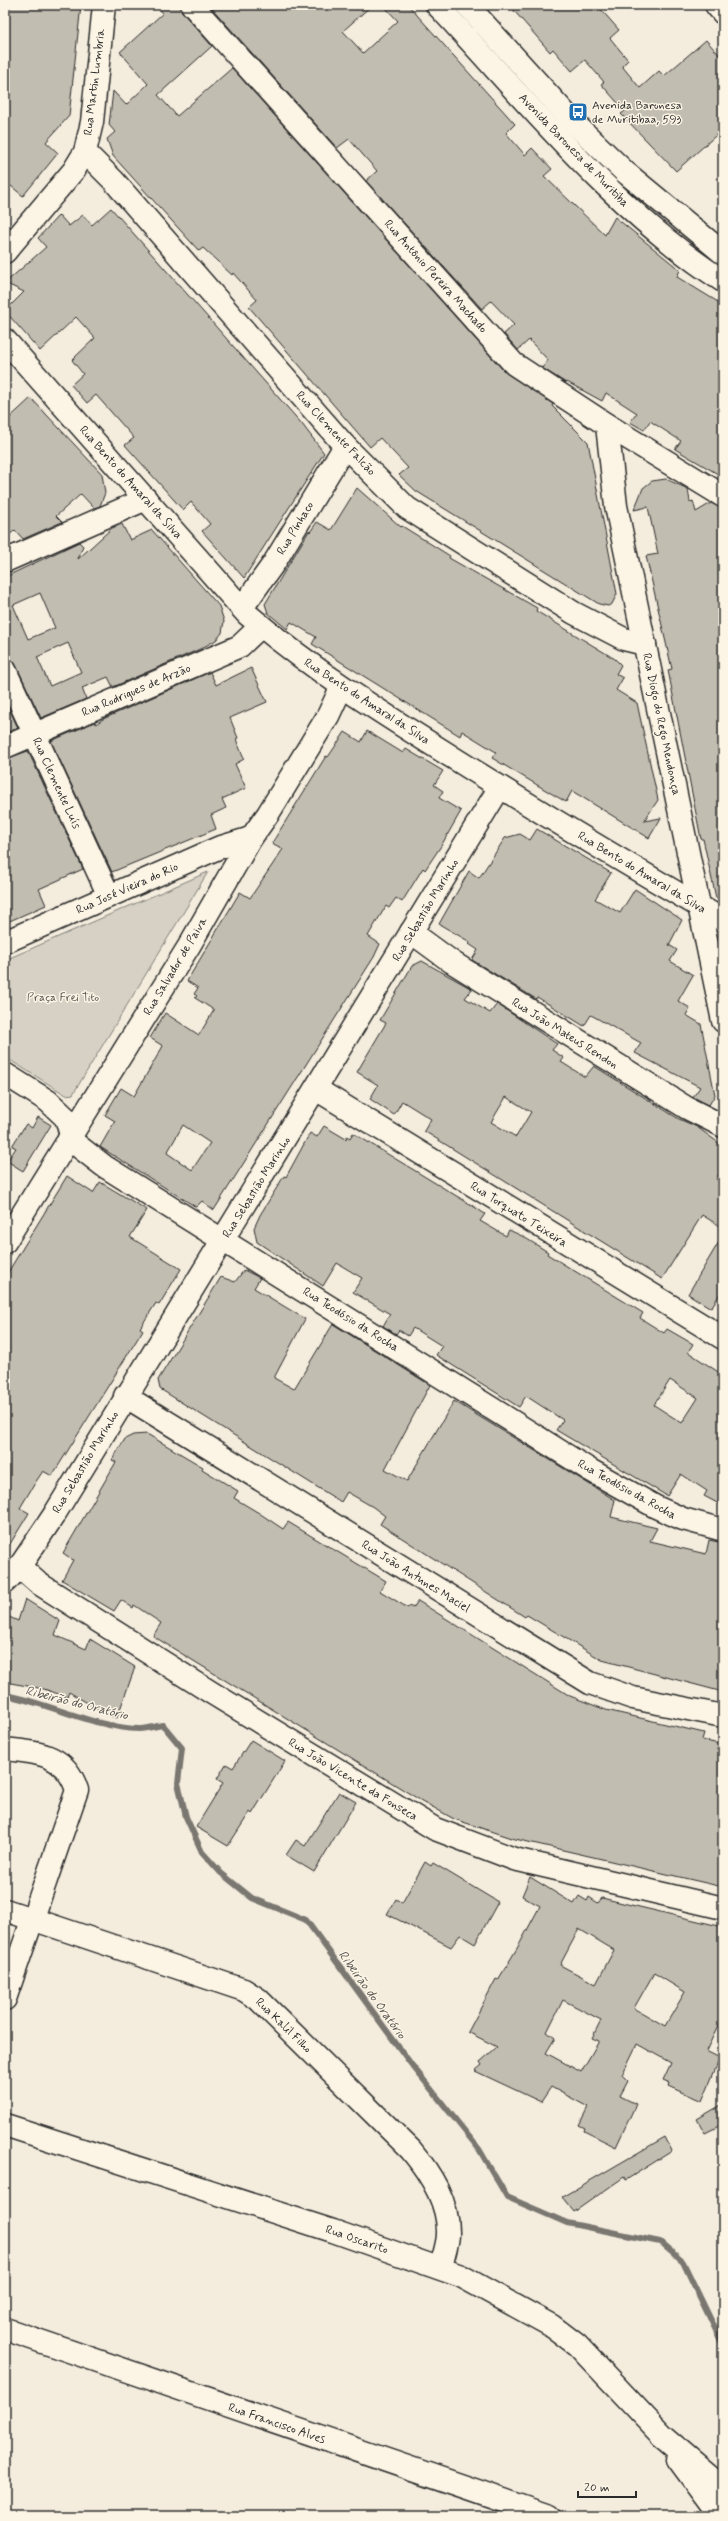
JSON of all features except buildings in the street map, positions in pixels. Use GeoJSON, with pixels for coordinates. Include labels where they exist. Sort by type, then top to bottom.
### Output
{"type":"FeatureCollection","features":[{"type":"Feature","properties":{"kind":"street","name":"Rua Martin Lumbria"},"geometry":{"type":"LineString","coordinates":[[5,252],[74,170],[85,152],[92,122],[104,5]]}},
{"type":"Feature","properties":{"kind":"street","name":"Rua Antônio Pereira Machado"},"geometry":{"type":"LineString","coordinates":[[192,5],[514,364],[607,425],[723,496]]}},
{"type":"Feature","properties":{"kind":"street","name":"Avenida Baronesa de Muritiba"},"geometry":{"type":"LineString","coordinates":[[437,5],[609,189],[663,238],[723,282]]}},
{"type":"Feature","properties":{"kind":"street","name":"Avenida Baronesa de Muritiba"},"geometry":{"type":"LineString","coordinates":[[467,5],[574,124],[626,172],[723,253]]}},
{"type":"Feature","properties":{"kind":"street"},"geometry":{"type":"LineString","coordinates":[[716,5],[723,13]]}},
{"type":"Feature","properties":{"kind":"street","name":"Rua Clemente Falcão"},"geometry":{"type":"LineString","coordinates":[[85,152],[113,180],[345,446],[408,508],[574,613],[624,639],[645,644]]}},
{"type":"Feature","properties":{"kind":"street","name":"Rua Bento do Amaral da Silva"},"geometry":{"type":"LineString","coordinates":[[5,340],[242,608],[260,626],[341,688],[500,787],[723,920]]}},
{"type":"Feature","properties":{"kind":"street","name":"Rua Diogo do Rego Mendonça"},"geometry":{"type":"LineString","coordinates":[[607,425],[616,506],[723,1021]]}},
{"type":"Feature","properties":{"kind":"street","name":"Rua Pinhaco"},"geometry":{"type":"LineString","coordinates":[[242,608],[274,563],[345,446]]}},
{"type":"Feature","properties":{"kind":"street"},"geometry":{"type":"LineString","coordinates":[[5,561],[146,499]]}},
{"type":"Feature","properties":{"kind":"street","name":"Rua Rodrigues de Arzão"},"geometry":{"type":"LineString","coordinates":[[5,747],[240,646],[260,626]]}},
{"type":"Feature","properties":{"kind":"street","name":"Rua Clemente Luís"},"geometry":{"type":"LineString","coordinates":[[5,670],[108,896]]}},
{"type":"Feature","properties":{"kind":"street","name":"Rua Salvador de Paiva"},"geometry":{"type":"LineString","coordinates":[[5,1242],[189,946],[251,838],[268,814],[328,716],[341,688]]}},
{"type":"Feature","properties":{"kind":"street","name":"Rua Sebastião Marinho"},"geometry":{"type":"LineString","coordinates":[[12,1574],[223,1240],[500,787]]}},
{"type":"Feature","properties":{"kind":"street","name":"Rua José Vieira do Rio"},"geometry":{"type":"LineString","coordinates":[[5,942],[218,848],[251,838]]}},
{"type":"Feature","properties":{"kind":"street","name":"Rua João Mateus Rendon"},"geometry":{"type":"LineString","coordinates":[[412,932],[452,962],[687,1108],[723,1126]]}},
{"type":"Feature","properties":{"kind":"street","name":"Rua Teodósio da Rocha"},"geometry":{"type":"LineString","coordinates":[[5,1074],[48,1101],[66,1118],[73,1142],[104,1166],[590,1470],[662,1510],[683,1519],[723,1530]]}},
{"type":"Feature","properties":{"kind":"street","name":"Rua Torquato Teixeira"},"geometry":{"type":"LineString","coordinates":[[316,1089],[723,1338]]}},
{"type":"Feature","properties":{"kind":"street","name":"Rua João Antunes Maciel"},"geometry":{"type":"LineString","coordinates":[[125,1396],[590,1683],[633,1698],[723,1716]]}},
{"type":"Feature","properties":{"kind":"street","name":"Rua João Vicente da Fonseca"},"geometry":{"type":"LineString","coordinates":[[12,1574],[38,1583],[205,1689],[435,1829],[514,1859],[723,1908]]}},
{"type":"Feature","properties":{"kind":"street"},"geometry":{"type":"LineString","coordinates":[[5,1749],[42,1753],[55,1759],[70,1774],[77,1790],[5,1998]]}},
{"type":"Feature","properties":{"kind":"street","name":"Rua Kalil Filho"},"geometry":{"type":"LineString","coordinates":[[5,1910],[244,1990],[258,1999],[410,2150],[430,2175],[444,2205],[447,2218],[448,2234],[441,2267]]}},
{"type":"Feature","properties":{"kind":"street","name":"Rua Oscarito"},"geometry":{"type":"LineString","coordinates":[[5,2125],[441,2267],[510,2301],[552,2326],[577,2345],[662,2435],[714,2505]]}},
{"type":"Feature","properties":{"kind":"street","name":"Rua Francisco Alves"},"geometry":{"type":"LineString","coordinates":[[5,2328],[550,2516]]}},
{"type":"Feature","properties":{"kind":"green space","name":"Praça Frei Tito"},"geometry":{"type":"Polygon","coordinates":[[[208,872],[73,1094],[66,1095],[5,1057],[5,960],[208,872]]]}},
{"type":"Feature","properties":{"kind":"waterway","name":"Ribeirão do Oratório"},"geometry":{"type":"LineString","coordinates":[[5,1695],[89,1720],[122,1728],[142,1729],[163,1725],[182,1748],[178,1783],[186,1817],[202,1852],[221,1873],[252,1898],[306,1920],[411,2064],[479,2149],[507,2197],[567,2223],[660,2242],[683,2262],[723,2345]]}},
{"type":"Feature","properties":{"kind":"place","name":"Avenida Baronesa de Muritibaa, 593"},"geometry":{"type":"Point","coordinates":[578,112]}}]}
